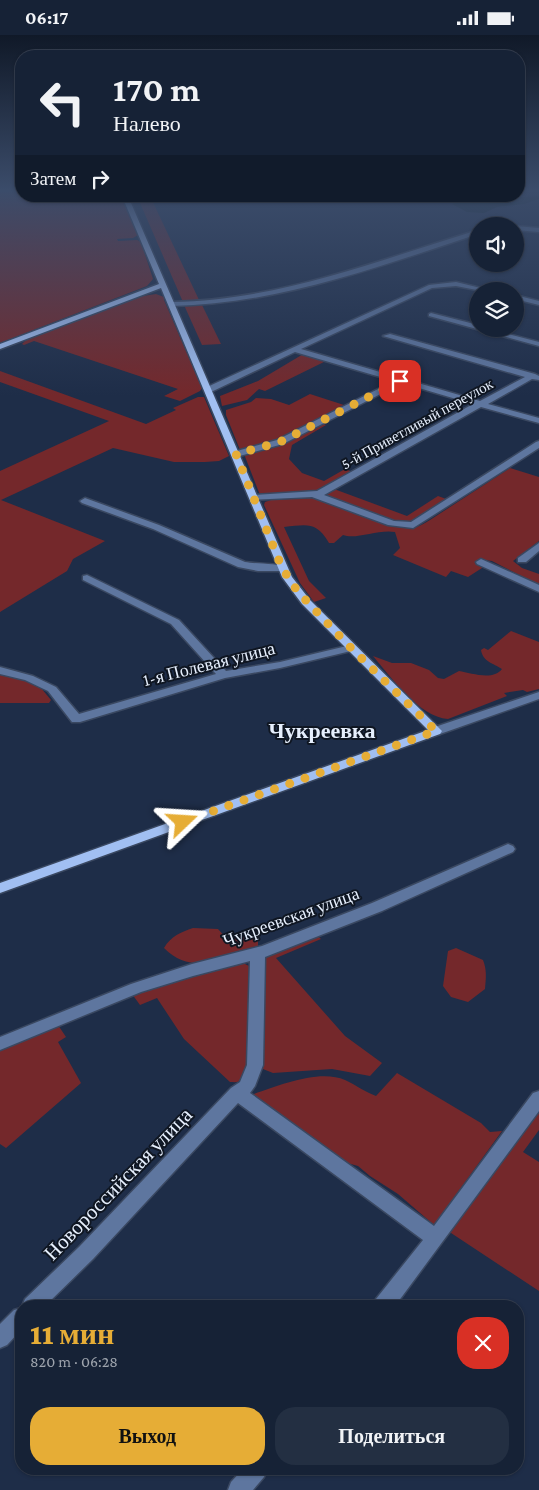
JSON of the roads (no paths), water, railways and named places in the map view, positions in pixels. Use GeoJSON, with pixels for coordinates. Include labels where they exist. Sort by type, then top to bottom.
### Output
{"type":"FeatureCollection","features":[{"type":"Feature","properties":{"kind":"main road"},"geometry":{"type":"LineString","coordinates":[[0,888],[436,731],[306,603],[282,568],[236,454],[153,260]]}},
{"type":"Feature","properties":{"kind":"main road"},"geometry":{"type":"LineString","coordinates":[[0,347],[164,285]]}},
{"type":"Feature","properties":{"kind":"street"},"geometry":{"type":"LineString","coordinates":[[172,303],[203,303],[281,293],[393,260]]}},
{"type":"Feature","properties":{"kind":"street"},"geometry":{"type":"LineString","coordinates":[[208,390],[424,289],[445,284],[469,287]]}},
{"type":"Feature","properties":{"kind":"street"},"geometry":{"type":"LineString","coordinates":[[524,299],[539,303]]}},
{"type":"Feature","properties":{"kind":"street"},"geometry":{"type":"LineString","coordinates":[[432,315],[469,325]]}},
{"type":"Feature","properties":{"kind":"street"},"geometry":{"type":"LineString","coordinates":[[387,336],[535,377]]}},
{"type":"Feature","properties":{"kind":"street"},"geometry":{"type":"LineString","coordinates":[[512,337],[539,344]]}},
{"type":"Feature","properties":{"kind":"street"},"geometry":{"type":"LineString","coordinates":[[296,350],[539,421]]}},
{"type":"Feature","properties":{"kind":"street","name":"5-й Приветливый переулок"},"geometry":{"type":"LineString","coordinates":[[314,495],[535,377]]}},
{"type":"Feature","properties":{"kind":"street"},"geometry":{"type":"LineString","coordinates":[[236,454],[280,442],[400,381]]}},
{"type":"Feature","properties":{"kind":"street"},"geometry":{"type":"LineString","coordinates":[[254,498],[314,495],[357,509],[391,524],[400,526],[413,525],[539,444]]}},
{"type":"Feature","properties":{"kind":"street"},"geometry":{"type":"LineString","coordinates":[[86,501],[156,527],[242,565],[258,568],[282,568]]}},
{"type":"Feature","properties":{"kind":"street"},"geometry":{"type":"LineString","coordinates":[[522,560],[539,546]]}},
{"type":"Feature","properties":{"kind":"street"},"geometry":{"type":"LineString","coordinates":[[481,562],[539,589]]}},
{"type":"Feature","properties":{"kind":"street"},"geometry":{"type":"LineString","coordinates":[[87,578],[175,622],[223,675]]}},
{"type":"Feature","properties":{"kind":"street","name":"1-я Полевая улица"},"geometry":{"type":"LineString","coordinates":[[0,669],[29,678],[52,689],[76,719],[223,675],[280,665],[351,648]]}},
{"type":"Feature","properties":{"kind":"street"},"geometry":{"type":"LineString","coordinates":[[436,731],[539,695]]}},
{"type":"Feature","properties":{"kind":"street","name":"Чукреевская улица"},"geometry":{"type":"LineString","coordinates":[[0,1044],[136,988],[192,970],[258,954],[377,907],[508,849]]}},
{"type":"Feature","properties":{"kind":"street","name":"Новороссийская улица"},"geometry":{"type":"LineString","coordinates":[[38,1300],[86,1253],[237,1093],[248,1085],[255,1065],[256,969],[258,954]]}},
{"type":"Feature","properties":{"kind":"street"},"geometry":{"type":"LineString","coordinates":[[237,1093],[436,1238]]}},
{"type":"Feature","properties":{"kind":"street"},"geometry":{"type":"LineString","coordinates":[[388,1300],[436,1238],[539,1097]]}},
{"type":"Feature","properties":{"kind":"street"},"geometry":{"type":"LineString","coordinates":[[0,1337],[15,1323]]}},
{"type":"Feature","properties":{"kind":"street"},"geometry":{"type":"LineString","coordinates":[[239,1490],[251,1475]]}},
{"type":"Feature","properties":{"kind":"district","name":"Чукреевка"},"geometry":{"type":"Point","coordinates":[322,730]}}]}
